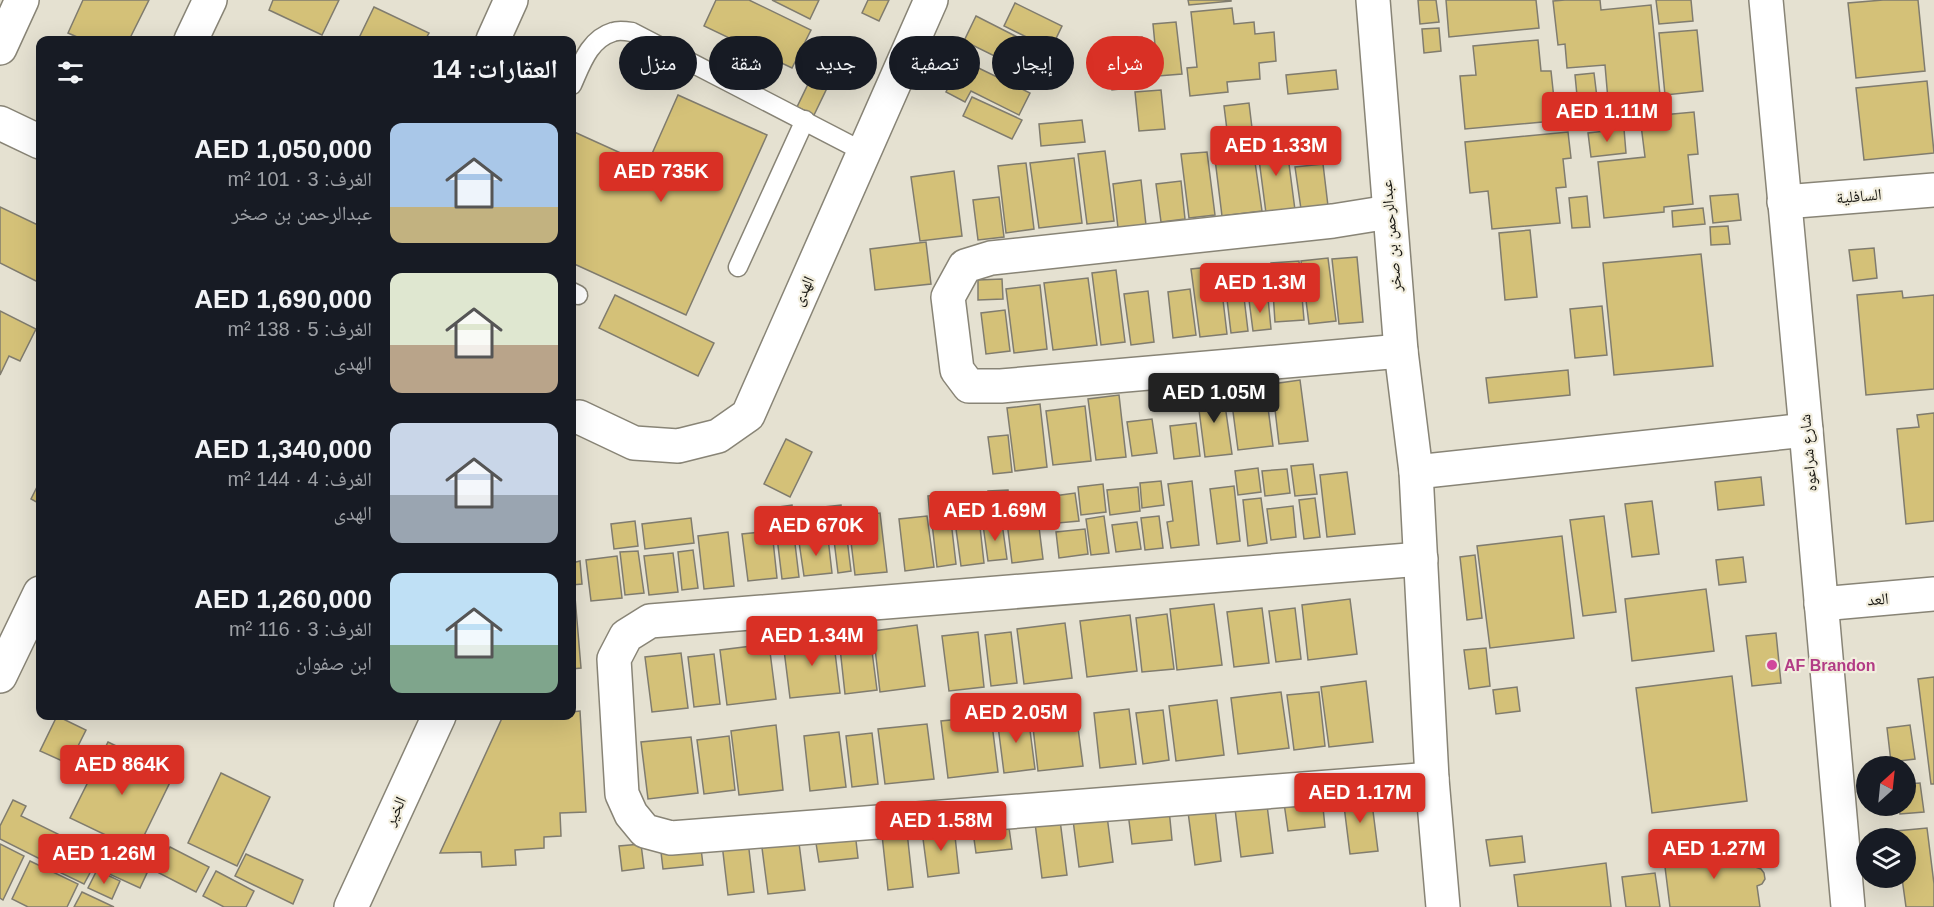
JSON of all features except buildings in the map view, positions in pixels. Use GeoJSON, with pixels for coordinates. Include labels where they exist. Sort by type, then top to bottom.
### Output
{"type":"FeatureCollection","features":[{"type":"Feature","properties":{"kind":"street"},"geometry":{"type":"LineString","coordinates":[[0,48],[22,0]]}},
{"type":"Feature","properties":{"kind":"street"},"geometry":{"type":"LineString","coordinates":[[192,36],[210,0]]}},
{"type":"Feature","properties":{"kind":"street"},"geometry":{"type":"LineString","coordinates":[[495,36],[511,0]]}},
{"type":"Feature","properties":{"kind":"street","name":"الهدى"},"geometry":{"type":"LineString","coordinates":[[576,421],[634,443],[678,446],[718,436],[748,415],[931,0]]}},
{"type":"Feature","properties":{"kind":"street","name":"عبدالرحمن بن صخر"},"geometry":{"type":"LineString","coordinates":[[1373,0],[1401,351],[1416,472],[1432,779],[1443,907]]}},
{"type":"Feature","properties":{"kind":"street","name":"شارع شراعوه"},"geometry":{"type":"LineString","coordinates":[[1766,0],[1848,907]]}},
{"type":"Feature","properties":{"kind":"street"},"geometry":{"type":"LineString","coordinates":[[0,123],[36,140]]}},
{"type":"Feature","properties":{"kind":"street","name":"السافلية"},"geometry":{"type":"LineString","coordinates":[[1784,202],[1934,190]]}},
{"type":"Feature","properties":{"kind":"street"},"geometry":{"type":"LineString","coordinates":[[1389,212],[1333,221],[991,258],[965,266],[948,297],[957,370],[969,386],[1001,386],[1401,351]]}},
{"type":"Feature","properties":{"kind":"street"},"geometry":{"type":"LineString","coordinates":[[1416,472],[1806,430]]}},
{"type":"Feature","properties":{"kind":"street"},"geometry":{"type":"LineString","coordinates":[[1421,559],[650,621],[626,636],[614,659],[622,794],[631,814],[645,831],[671,838],[1432,779]]}},
{"type":"Feature","properties":{"kind":"street","name":"العد"},"geometry":{"type":"LineString","coordinates":[[1821,604],[1934,594]]}},
{"type":"Feature","properties":{"kind":"street"},"geometry":{"type":"LineString","coordinates":[[0,676],[36,601]]}},
{"type":"Feature","properties":{"kind":"street","name":"الخير"},"geometry":{"type":"LineString","coordinates":[[351,907],[438,720]]}},
{"type":"Feature","properties":{"kind":"lane"},"geometry":{"type":"LineString","coordinates":[[576,76],[585,55],[597,41],[613,31],[632,32],[864,152]]}},
{"type":"Feature","properties":{"kind":"lane"},"geometry":{"type":"LineString","coordinates":[[738,267],[805,120]]}},
{"type":"Feature","properties":{"kind":"place","name":"AF Brandon"},"geometry":{"type":"Point","coordinates":[1772,665]}}]}
